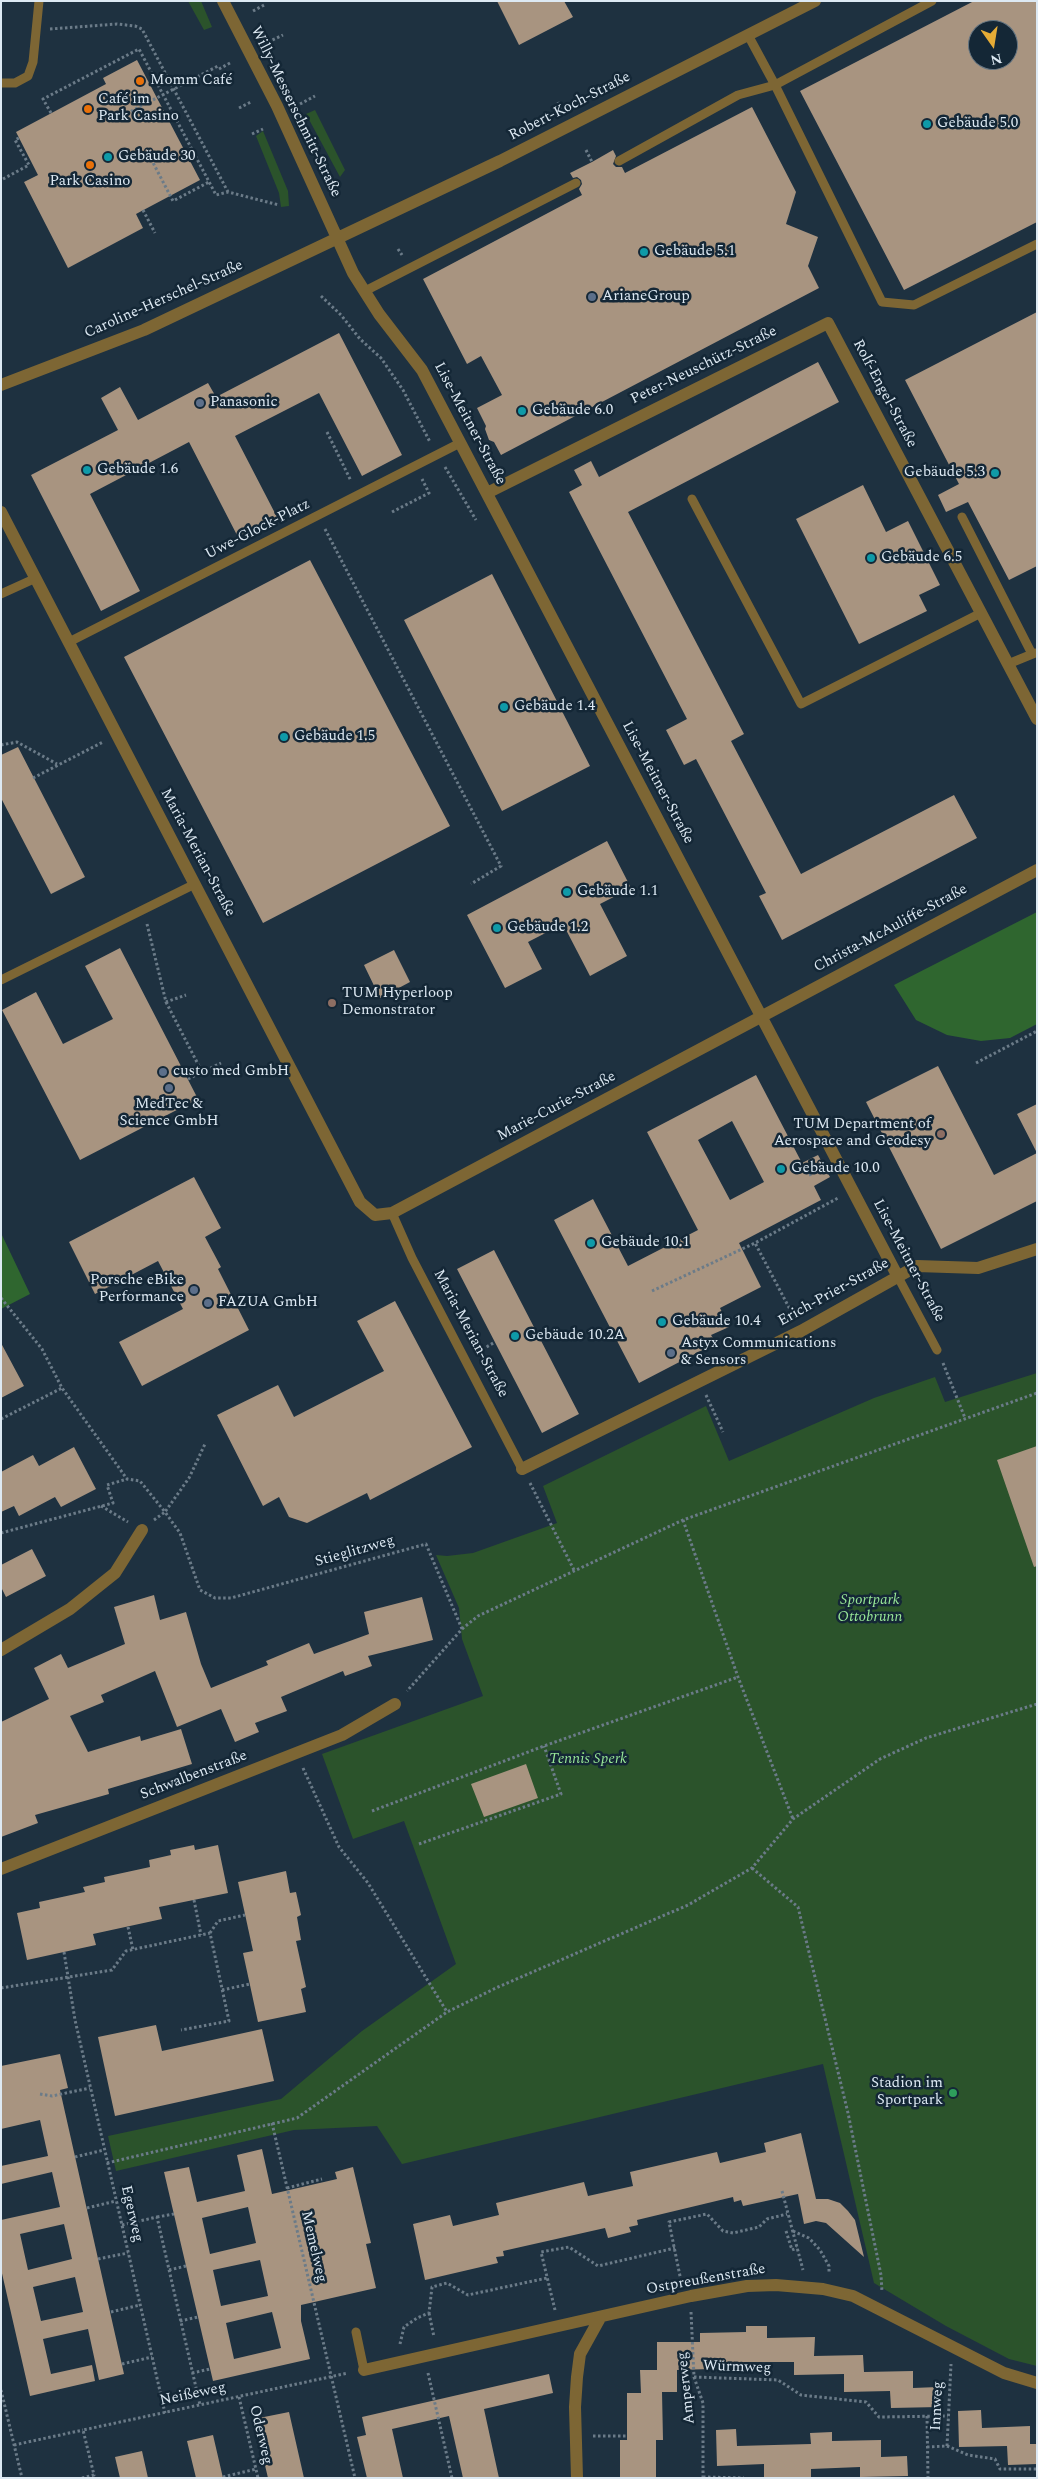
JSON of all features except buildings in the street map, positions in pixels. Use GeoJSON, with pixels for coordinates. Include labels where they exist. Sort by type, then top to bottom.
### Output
{"type":"FeatureCollection","features":[{"type":"Feature","properties":{"kind":"street","name":"Willy-Messerschmitt-Straße"},"geometry":{"type":"LineString","coordinates":[[223,1],[277,106],[337,238]]}},
{"type":"Feature","properties":{"kind":"street","name":"Robert-Koch-Straße"},"geometry":{"type":"LineString","coordinates":[[337,238],[500,161],[815,1]]}},
{"type":"Feature","properties":{"kind":"street","name":"Lise-Meitner-Straße"},"geometry":{"type":"LineString","coordinates":[[337,238],[353,273],[379,314],[422,370],[898,1276]]}},
{"type":"Feature","properties":{"kind":"street","name":"Caroline-Herschel-Straße"},"geometry":{"type":"LineString","coordinates":[[1,385],[144,330],[337,238]]}},
{"type":"Feature","properties":{"kind":"street","name":"Peter-Neuschütz-Straße"},"geometry":{"type":"LineString","coordinates":[[487,493],[828,323]]}},
{"type":"Feature","properties":{"kind":"street","name":"Rolf-Engel-Straße"},"geometry":{"type":"LineString","coordinates":[[828,323],[1037,719]]}},
{"type":"Feature","properties":{"kind":"street","name":"Maria-Merian-Straße"},"geometry":{"type":"LineString","coordinates":[[1,512],[360,1202],[375,1215],[392,1213]]}},
{"type":"Feature","properties":{"kind":"street","name":"Christa-McAuliffe-Straße"},"geometry":{"type":"LineString","coordinates":[[761,1016],[1037,870]]}},
{"type":"Feature","properties":{"kind":"street","name":"Marie-Curie-Straße"},"geometry":{"type":"LineString","coordinates":[[392,1213],[761,1016]]}},
{"type":"Feature","properties":{"kind":"street","name":"Erich-Prier-Straße"},"geometry":{"type":"LineString","coordinates":[[522,1468],[801,1331],[917,1266],[978,1268],[1037,1249]]}},
{"type":"Feature","properties":{"kind":"street"},"geometry":{"type":"LineString","coordinates":[[1,1650],[70,1609],[115,1572],[142,1530]]}},
{"type":"Feature","properties":{"kind":"street","name":"Schwalbenstraße"},"geometry":{"type":"LineString","coordinates":[[1,1869],[342,1735],[395,1704]]}},
{"type":"Feature","properties":{"kind":"street","name":"Ostpreußenstraße"},"geometry":{"type":"LineString","coordinates":[[364,2370],[691,2296],[747,2286],[776,2285],[830,2290],[853,2296],[1004,2372],[1037,2383]]}},
{"type":"Feature","properties":{"kind":"street"},"geometry":{"type":"LineString","coordinates":[[577,2478],[575,2407],[580,2354],[600,2318]]}},
{"type":"Feature","properties":{"kind":"lane"},"geometry":{"type":"LineString","coordinates":[[1,83],[15,83],[28,76],[33,62],[39,1]]}},
{"type":"Feature","properties":{"kind":"lane"},"geometry":{"type":"LineString","coordinates":[[619,161],[738,95],[775,85],[932,1]]}},
{"type":"Feature","properties":{"kind":"lane"},"geometry":{"type":"LineString","coordinates":[[748,35],[775,85],[882,302],[914,305],[1037,244]]}},
{"type":"Feature","properties":{"kind":"lane"},"geometry":{"type":"LineString","coordinates":[[365,291],[576,183]]}},
{"type":"Feature","properties":{"kind":"lane","name":"Uwe-Glock-Platz"},"geometry":{"type":"LineString","coordinates":[[69,642],[460,443]]}},
{"type":"Feature","properties":{"kind":"lane"},"geometry":{"type":"LineString","coordinates":[[692,499],[801,704],[981,613]]}},
{"type":"Feature","properties":{"kind":"lane"},"geometry":{"type":"LineString","coordinates":[[962,517],[1034,653],[1008,664]]}},
{"type":"Feature","properties":{"kind":"lane"},"geometry":{"type":"LineString","coordinates":[[1,594],[36,578]]}},
{"type":"Feature","properties":{"kind":"lane"},"geometry":{"type":"LineString","coordinates":[[1,980],[195,884]]}},
{"type":"Feature","properties":{"kind":"lane","name":"Maria-Merian-Straße"},"geometry":{"type":"LineString","coordinates":[[392,1213],[412,1258],[522,1468]]}},
{"type":"Feature","properties":{"kind":"lane","name":"Lise-Meitner-Straße"},"geometry":{"type":"LineString","coordinates":[[898,1276],[937,1350]]}},
{"type":"Feature","properties":{"kind":"lane"},"geometry":{"type":"LineString","coordinates":[[356,2332],[364,2370]]}},
{"type":"Feature","properties":{"kind":"path"},"geometry":{"type":"LineString","coordinates":[[252,11],[266,4]]}},
{"type":"Feature","properties":{"kind":"path"},"geometry":{"type":"LineString","coordinates":[[36,27],[56,29],[117,24],[142,29],[228,192]]}},
{"type":"Feature","properties":{"kind":"path"},"geometry":{"type":"LineString","coordinates":[[268,42],[283,35]]}},
{"type":"Feature","properties":{"kind":"path"},"geometry":{"type":"LineString","coordinates":[[51,113],[43,99],[139,49],[216,195],[228,192],[279,205]]}},
{"type":"Feature","properties":{"kind":"path"},"geometry":{"type":"LineString","coordinates":[[122,116],[218,67],[230,63]]}},
{"type":"Feature","properties":{"kind":"path"},"geometry":{"type":"LineString","coordinates":[[300,104],[315,96]]}},
{"type":"Feature","properties":{"kind":"path"},"geometry":{"type":"LineString","coordinates":[[239,108],[251,102]]}},
{"type":"Feature","properties":{"kind":"path"},"geometry":{"type":"LineString","coordinates":[[252,134],[263,129]]}},
{"type":"Feature","properties":{"kind":"path"},"geometry":{"type":"LineString","coordinates":[[3,179],[28,166],[15,140],[19,138]]}},
{"type":"Feature","properties":{"kind":"path"},"geometry":{"type":"LineString","coordinates":[[586,150],[592,162]]}},
{"type":"Feature","properties":{"kind":"path"},"geometry":{"type":"LineString","coordinates":[[144,158],[149,156],[173,201],[209,182]]}},
{"type":"Feature","properties":{"kind":"path"},"geometry":{"type":"LineString","coordinates":[[143,210],[155,233]]}},
{"type":"Feature","properties":{"kind":"path"},"geometry":{"type":"LineString","coordinates":[[398,249],[402,254]]}},
{"type":"Feature","properties":{"kind":"path"},"geometry":{"type":"LineString","coordinates":[[320,296],[341,315],[360,339],[381,358],[403,390],[437,455],[476,520]]}},
{"type":"Feature","properties":{"kind":"path"},"geometry":{"type":"LineString","coordinates":[[327,432],[358,495]]}},
{"type":"Feature","properties":{"kind":"path"},"geometry":{"type":"LineString","coordinates":[[392,512],[429,493],[414,466]]}},
{"type":"Feature","properties":{"kind":"path"},"geometry":{"type":"LineString","coordinates":[[318,515],[500,866],[471,884]]}},
{"type":"Feature","properties":{"kind":"path"},"geometry":{"type":"LineString","coordinates":[[33,778],[117,734]]}},
{"type":"Feature","properties":{"kind":"path"},"geometry":{"type":"LineString","coordinates":[[1,745],[17,742],[58,765]]}},
{"type":"Feature","properties":{"kind":"path"},"geometry":{"type":"LineString","coordinates":[[142,910],[166,1002],[202,1072]]}},
{"type":"Feature","properties":{"kind":"path"},"geometry":{"type":"LineString","coordinates":[[166,1002],[186,995]]}},
{"type":"Feature","properties":{"kind":"path"},"geometry":{"type":"LineString","coordinates":[[976,1063],[1037,1031]]}},
{"type":"Feature","properties":{"kind":"path"},"geometry":{"type":"LineString","coordinates":[[188,1079],[221,1063]]}},
{"type":"Feature","properties":{"kind":"path"},"geometry":{"type":"LineString","coordinates":[[652,1291],[754,1243],[852,1191]]}},
{"type":"Feature","properties":{"kind":"path"},"geometry":{"type":"LineString","coordinates":[[754,1243],[801,1331]]}},
{"type":"Feature","properties":{"kind":"path"},"geometry":{"type":"LineString","coordinates":[[1,1298],[42,1349],[62,1388],[127,1479]]}},
{"type":"Feature","properties":{"kind":"path"},"geometry":{"type":"LineString","coordinates":[[465,1359],[495,1342]]}},
{"type":"Feature","properties":{"kind":"path"},"geometry":{"type":"LineString","coordinates":[[937,1350],[965,1418]]}},
{"type":"Feature","properties":{"kind":"path"},"geometry":{"type":"LineString","coordinates":[[699,1381],[723,1432]]}},
{"type":"Feature","properties":{"kind":"path"},"geometry":{"type":"LineString","coordinates":[[1,1419],[62,1388]]}},
{"type":"Feature","properties":{"kind":"path"},"geometry":{"type":"LineString","coordinates":[[395,1704],[462,1629],[478,1616],[683,1520],[1037,1393]]}},
{"type":"Feature","properties":{"kind":"path"},"geometry":{"type":"LineString","coordinates":[[156,1519],[164,1512],[189,1478],[205,1444]]}},
{"type":"Feature","properties":{"kind":"path"},"geometry":{"type":"LineString","coordinates":[[522,1468],[575,1572]]}},
{"type":"Feature","properties":{"kind":"path"},"geometry":{"type":"LineString","coordinates":[[1,1533],[114,1503],[107,1485],[127,1479],[140,1481],[164,1512]]}},
{"type":"Feature","properties":{"kind":"path"},"geometry":{"type":"LineString","coordinates":[[100,1506],[142,1530]]}},
{"type":"Feature","properties":{"kind":"path","name":"Stieglitzweg"},"geometry":{"type":"LineString","coordinates":[[164,1512],[180,1534],[200,1590],[215,1598],[231,1598],[426,1544],[462,1629]]}},
{"type":"Feature","properties":{"kind":"path"},"geometry":{"type":"LineString","coordinates":[[683,1520],[738,1677],[793,1819]]}},
{"type":"Feature","properties":{"kind":"path"},"geometry":{"type":"LineString","coordinates":[[372,1811],[544,1746],[738,1677]]}},
{"type":"Feature","properties":{"kind":"path"},"geometry":{"type":"LineString","coordinates":[[108,2163],[297,2118],[447,2012],[498,1987],[688,1905],[752,1868],[793,1819],[880,1760],[926,1738],[1037,1704]]}},
{"type":"Feature","properties":{"kind":"path"},"geometry":{"type":"LineString","coordinates":[[419,1844],[562,1794],[544,1746]]}},
{"type":"Feature","properties":{"kind":"path"},"geometry":{"type":"LineString","coordinates":[[296,1753],[339,1847],[368,1883],[447,2012]]}},
{"type":"Feature","properties":{"kind":"path"},"geometry":{"type":"LineString","coordinates":[[752,1868],[798,1907],[848,2113],[881,2276],[882,2310]]}},
{"type":"Feature","properties":{"kind":"path"},"geometry":{"type":"LineString","coordinates":[[194,1900],[201,1935]]}},
{"type":"Feature","properties":{"kind":"path"},"geometry":{"type":"LineString","coordinates":[[1,1988],[112,1970],[126,1951],[210,1933],[218,1921],[245,1915]]}},
{"type":"Feature","properties":{"kind":"path"},"geometry":{"type":"LineString","coordinates":[[128,1927],[133,1950]]}},
{"type":"Feature","properties":{"kind":"path"},"geometry":{"type":"LineString","coordinates":[[181,2030],[229,2021],[210,1933]]}},
{"type":"Feature","properties":{"kind":"path","name":"Egerweg"},"geometry":{"type":"LineString","coordinates":[[64,1952],[75,2020],[165,2413]]}},
{"type":"Feature","properties":{"kind":"path"},"geometry":{"type":"LineString","coordinates":[[222,1990],[250,1984]]}},
{"type":"Feature","properties":{"kind":"path"},"geometry":{"type":"LineString","coordinates":[[40,2094],[52,2096],[90,2088]]}},
{"type":"Feature","properties":{"kind":"path","name":"Memelweg"},"geometry":{"type":"LineString","coordinates":[[272,2123],[355,2478]]}},
{"type":"Feature","properties":{"kind":"path"},"geometry":{"type":"LineString","coordinates":[[75,2157],[104,2150]]}},
{"type":"Feature","properties":{"kind":"path"},"geometry":{"type":"LineString","coordinates":[[287,2188],[322,2179]]}},
{"type":"Feature","properties":{"kind":"path"},"geometry":{"type":"LineString","coordinates":[[782,2191],[800,2258]]}},
{"type":"Feature","properties":{"kind":"path"},"geometry":{"type":"LineString","coordinates":[[87,2208],[116,2201]]}},
{"type":"Feature","properties":{"kind":"path"},"geometry":{"type":"LineString","coordinates":[[122,2224],[174,2214]]}},
{"type":"Feature","properties":{"kind":"path"},"geometry":{"type":"LineString","coordinates":[[680,2275],[669,2222],[707,2214],[723,2232],[732,2233],[759,2227],[767,2219],[787,2214]]}},
{"type":"Feature","properties":{"kind":"path"},"geometry":{"type":"LineString","coordinates":[[157,2217],[200,2405]]}},
{"type":"Feature","properties":{"kind":"path"},"geometry":{"type":"LineString","coordinates":[[786,2231],[792,2250],[797,2248]]}},
{"type":"Feature","properties":{"kind":"path"},"geometry":{"type":"LineString","coordinates":[[792,2231],[809,2238],[820,2250],[829,2266],[830,2290]]}},
{"type":"Feature","properties":{"kind":"path"},"geometry":{"type":"LineString","coordinates":[[553,2304],[540,2252],[569,2247],[598,2266],[675,2248]]}},
{"type":"Feature","properties":{"kind":"path"},"geometry":{"type":"LineString","coordinates":[[98,2259],[128,2252]]}},
{"type":"Feature","properties":{"kind":"path"},"geometry":{"type":"LineString","coordinates":[[169,2270],[186,2266]]}},
{"type":"Feature","properties":{"kind":"path"},"geometry":{"type":"LineString","coordinates":[[433,2334],[429,2313],[432,2287],[447,2283],[468,2295],[547,2278]]}},
{"type":"Feature","properties":{"kind":"path","name":"Amperweg"},"geometry":{"type":"LineString","coordinates":[[691,2296],[694,2377],[703,2403],[703,2478],[744,2478]]}},
{"type":"Feature","properties":{"kind":"path"},"geometry":{"type":"LineString","coordinates":[[110,2312],[140,2305]]}},
{"type":"Feature","properties":{"kind":"path"},"geometry":{"type":"LineString","coordinates":[[404,2361],[400,2340],[404,2327],[417,2318],[429,2313]]}},
{"type":"Feature","properties":{"kind":"path"},"geometry":{"type":"LineString","coordinates":[[180,2321],[198,2317]]}},
{"type":"Feature","properties":{"kind":"path","name":"Innweg"},"geometry":{"type":"LineString","coordinates":[[927,2446],[947,2446],[952,2347]]}},
{"type":"Feature","properties":{"kind":"path"},"geometry":{"type":"LineString","coordinates":[[424,2357],[452,2478]]}},
{"type":"Feature","properties":{"kind":"path"},"geometry":{"type":"LineString","coordinates":[[122,2364],[152,2358]]}},
{"type":"Feature","properties":{"kind":"path"},"geometry":{"type":"LineString","coordinates":[[192,2373],[210,2369]]}},
{"type":"Feature","properties":{"kind":"path","name":"Neißeweg"},"geometry":{"type":"LineString","coordinates":[[14,2445],[364,2370]]}},
{"type":"Feature","properties":{"kind":"path","name":"Würmweg"},"geometry":{"type":"LineString","coordinates":[[694,2377],[778,2380],[801,2395],[866,2402],[879,2417],[948,2416]]}},
{"type":"Feature","properties":{"kind":"path"},"geometry":{"type":"LineString","coordinates":[[1,2390],[22,2478]]}},
{"type":"Feature","properties":{"kind":"path","name":"Oderweg"},"geometry":{"type":"LineString","coordinates":[[239,2397],[258,2478]]}},
{"type":"Feature","properties":{"kind":"path","name":"Innweg"},"geometry":{"type":"LineString","coordinates":[[927,2416],[928,2478]]}},
{"type":"Feature","properties":{"kind":"path"},"geometry":{"type":"LineString","coordinates":[[82,2478],[94,2476],[83,2430]]}},
{"type":"Feature","properties":{"kind":"path"},"geometry":{"type":"LineString","coordinates":[[576,2436],[627,2436]]}},
{"type":"Feature","properties":{"kind":"path"},"geometry":{"type":"LineString","coordinates":[[947,2446],[968,2455],[995,2459],[1000,2469],[1037,2469]]}},
{"type":"Feature","properties":{"kind":"path"},"geometry":{"type":"LineString","coordinates":[[223,2478],[256,2470]]}},
{"type":"Feature","properties":{"kind":"green space"},"geometry":{"type":"Polygon","coordinates":[[[188,1],[201,1],[212,27],[204,30],[188,1]]]}},
{"type":"Feature","properties":{"kind":"green space"},"geometry":{"type":"Polygon","coordinates":[[[315,110],[345,170],[340,177],[306,114],[315,110]]]}},
{"type":"Feature","properties":{"kind":"green space"},"geometry":{"type":"Polygon","coordinates":[[[263,131],[288,191],[289,206],[281,207],[279,193],[256,136],[263,131]]]}},
{"type":"Feature","properties":{"kind":"green space"},"geometry":{"type":"Polygon","coordinates":[[[1037,912],[1037,1024],[1010,1038],[981,1041],[947,1035],[916,1020],[894,985],[1037,912]]]}},
{"type":"Feature","properties":{"kind":"green space"},"geometry":{"type":"Polygon","coordinates":[[[1,1233],[30,1294],[1,1309],[1,1233]]]}},
{"type":"Feature","properties":{"kind":"green space"},"geometry":{"type":"Polygon","coordinates":[[[1037,1373],[1037,2366],[1009,2359],[946,2326],[874,2283],[823,2064],[402,2164],[377,2126],[294,2130],[116,2171],[108,2136],[281,2099],[362,2031],[456,1964],[404,1821],[353,1839],[322,1754],[483,1696],[462,1639],[459,1608],[436,1555],[447,1556],[473,1553],[557,1523],[543,1486],[706,1406],[729,1461],[874,1398],[935,1377],[945,1402],[1037,1373]]]}},
{"type":"Feature","properties":{"kind":"place","name":"Momm Café"},"geometry":{"type":"Point","coordinates":[140,81]}},
{"type":"Feature","properties":{"kind":"place","name":"Café im Park Casino"},"geometry":{"type":"Point","coordinates":[88,109]}},
{"type":"Feature","properties":{"kind":"place","name":"Gebäude 5.0"},"geometry":{"type":"Point","coordinates":[927,124]}},
{"type":"Feature","properties":{"kind":"place","name":"Gebäude 30"},"geometry":{"type":"Point","coordinates":[108,157]}},
{"type":"Feature","properties":{"kind":"place","name":"Park Casino"},"geometry":{"type":"Point","coordinates":[90,165]}},
{"type":"Feature","properties":{"kind":"place","name":"Gebäude 5.1"},"geometry":{"type":"Point","coordinates":[644,252]}},
{"type":"Feature","properties":{"kind":"place","name":"ArianeGroup"},"geometry":{"type":"Point","coordinates":[592,297]}},
{"type":"Feature","properties":{"kind":"place","name":"Panasonic"},"geometry":{"type":"Point","coordinates":[200,403]}},
{"type":"Feature","properties":{"kind":"place","name":"Gebäude 6.0"},"geometry":{"type":"Point","coordinates":[522,411]}},
{"type":"Feature","properties":{"kind":"place","name":"Gebäude 1.6"},"geometry":{"type":"Point","coordinates":[87,470]}},
{"type":"Feature","properties":{"kind":"place","name":"Gebäude 5.3"},"geometry":{"type":"Point","coordinates":[995,473]}},
{"type":"Feature","properties":{"kind":"place","name":"Gebäude 6.5"},"geometry":{"type":"Point","coordinates":[871,558]}},
{"type":"Feature","properties":{"kind":"place","name":"Gebäude 1.4"},"geometry":{"type":"Point","coordinates":[504,707]}},
{"type":"Feature","properties":{"kind":"place","name":"Gebäude 1.5"},"geometry":{"type":"Point","coordinates":[284,737]}},
{"type":"Feature","properties":{"kind":"place","name":"Gebäude 1.1"},"geometry":{"type":"Point","coordinates":[567,892]}},
{"type":"Feature","properties":{"kind":"place","name":"Gebäude 1.2"},"geometry":{"type":"Point","coordinates":[497,928]}},
{"type":"Feature","properties":{"kind":"place","name":"TUM Hyperloop Demonstrator"},"geometry":{"type":"Point","coordinates":[332,1003]}},
{"type":"Feature","properties":{"kind":"place","name":"custo med GmbH"},"geometry":{"type":"Point","coordinates":[163,1072]}},
{"type":"Feature","properties":{"kind":"place","name":"MedTec & Science GmbH"},"geometry":{"type":"Point","coordinates":[169,1088]}},
{"type":"Feature","properties":{"kind":"place","name":"TUM Department of Aerospace and Geodesy"},"geometry":{"type":"Point","coordinates":[941,1134]}},
{"type":"Feature","properties":{"kind":"place","name":"Gebäude 10.0"},"geometry":{"type":"Point","coordinates":[781,1169]}},
{"type":"Feature","properties":{"kind":"place","name":"Gebäude 10.1"},"geometry":{"type":"Point","coordinates":[591,1243]}},
{"type":"Feature","properties":{"kind":"place","name":"Porsche eBike Performance"},"geometry":{"type":"Point","coordinates":[194,1290]}},
{"type":"Feature","properties":{"kind":"place","name":"FAZUA GmbH"},"geometry":{"type":"Point","coordinates":[208,1303]}},
{"type":"Feature","properties":{"kind":"place","name":"Gebäude 10.4"},"geometry":{"type":"Point","coordinates":[662,1322]}},
{"type":"Feature","properties":{"kind":"place","name":"Gebäude 10.2A"},"geometry":{"type":"Point","coordinates":[515,1336]}},
{"type":"Feature","properties":{"kind":"place","name":"Astyx Communications & Sensors"},"geometry":{"type":"Point","coordinates":[671,1353]}},
{"type":"Feature","properties":{"kind":"place","name":"Stadion im Sportpark"},"geometry":{"type":"Point","coordinates":[953,2093]}},
{"type":"Feature","properties":{"kind":"park label","name":"Sportpark Ottobrunn"},"geometry":{"type":"Point","coordinates":[870,1610]}},
{"type":"Feature","properties":{"kind":"park label","name":"Tennis Sperk"},"geometry":{"type":"Point","coordinates":[588,1760]}}]}
